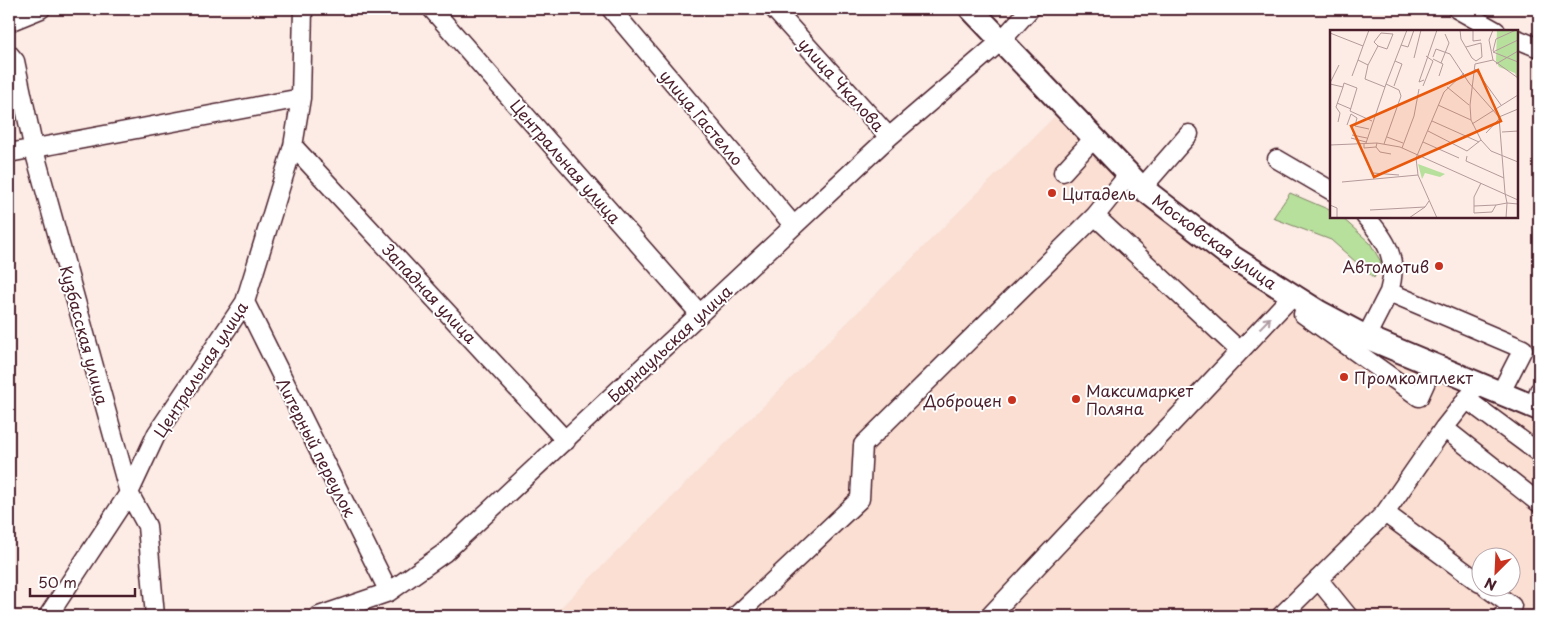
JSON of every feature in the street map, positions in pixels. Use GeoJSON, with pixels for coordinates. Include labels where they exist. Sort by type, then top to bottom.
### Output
{"type":"FeatureCollection","features":[{"type":"Feature","properties":{"kind":"main road","name":"Московская улица"},"geometry":{"type":"LineString","coordinates":[[971,9],[1136,181],[1219,248],[1297,305],[1434,366],[1472,392],[1500,394],[1538,403]]}},
{"type":"Feature","properties":{"kind":"street"},"geometry":{"type":"LineString","coordinates":[[9,22],[41,9]]}},
{"type":"Feature","properties":{"kind":"street","name":"Центральная улица"},"geometry":{"type":"LineString","coordinates":[[48,616],[129,493],[157,433],[244,302],[293,146],[301,98],[303,9]]}},
{"type":"Feature","properties":{"kind":"street","name":"Центральная улица"},"geometry":{"type":"LineString","coordinates":[[432,9],[700,314]]}},
{"type":"Feature","properties":{"kind":"street","name":"улица Гастелло"},"geometry":{"type":"LineString","coordinates":[[611,9],[794,226]]}},
{"type":"Feature","properties":{"kind":"street","name":"улица Чкалова"},"geometry":{"type":"LineString","coordinates":[[774,9],[889,137]]}},
{"type":"Feature","properties":{"kind":"street","name":"Барнаульская улица"},"geometry":{"type":"LineString","coordinates":[[319,616],[389,592],[444,553],[889,137],[1001,41],[1030,9]]}},
{"type":"Feature","properties":{"kind":"street"},"geometry":{"type":"LineString","coordinates":[[1458,9],[1494,30]]}},
{"type":"Feature","properties":{"kind":"street"},"geometry":{"type":"LineString","coordinates":[[1518,39],[1539,48]]}},
{"type":"Feature","properties":{"kind":"street","name":"Кузбасская улица"},"geometry":{"type":"LineString","coordinates":[[9,54],[15,61],[34,150],[129,493],[147,526],[155,616]]}},
{"type":"Feature","properties":{"kind":"street"},"geometry":{"type":"LineString","coordinates":[[9,153],[34,150],[301,98]]}},
{"type":"Feature","properties":{"kind":"street"},"geometry":{"type":"LineString","coordinates":[[736,616],[860,499],[863,444],[1095,216],[1189,134]]}},
{"type":"Feature","properties":{"kind":"street"},"geometry":{"type":"LineString","coordinates":[[1063,172],[1094,138]]}},
{"type":"Feature","properties":{"kind":"street","name":"Западная улица"},"geometry":{"type":"LineString","coordinates":[[293,146],[566,441]]}},
{"type":"Feature","properties":{"kind":"street"},"geometry":{"type":"LineString","coordinates":[[1277,159],[1330,190]]}},
{"type":"Feature","properties":{"kind":"street"},"geometry":{"type":"LineString","coordinates":[[1095,216],[1239,350]]}},
{"type":"Feature","properties":{"kind":"street"},"geometry":{"type":"LineString","coordinates":[[1366,337],[1394,278],[1393,260],[1378,231],[1367,218]]}},
{"type":"Feature","properties":{"kind":"street"},"geometry":{"type":"LineString","coordinates":[[1389,292],[1522,349],[1500,394]]}},
{"type":"Feature","properties":{"kind":"street","name":"Литерный переулок"},"geometry":{"type":"LineString","coordinates":[[244,302],[389,592]]}},
{"type":"Feature","properties":{"kind":"street"},"geometry":{"type":"LineString","coordinates":[[990,616],[1239,350],[1297,305],[1419,397],[1434,366]]}},
{"type":"Feature","properties":{"kind":"street"},"geometry":{"type":"LineString","coordinates":[[1281,616],[1384,513],[1472,392],[1539,453]]}},
{"type":"Feature","properties":{"kind":"street"},"geometry":{"type":"LineString","coordinates":[[1444,428],[1539,504]]}},
{"type":"Feature","properties":{"kind":"street"},"geometry":{"type":"LineString","coordinates":[[1384,513],[1470,576]]}},
{"type":"Feature","properties":{"kind":"street"},"geometry":{"type":"LineString","coordinates":[[1318,579],[1348,616]]}},
{"type":"Feature","properties":{"kind":"street"},"geometry":{"type":"LineString","coordinates":[[1501,598],[1512,606],[1502,616]]}},
{"type":"Feature","properties":{"kind":"shaded area"},"geometry":{"type":"Polygon","coordinates":[[[1054,117],[1256,288],[1342,340],[1539,424],[1539,616],[552,616],[1054,117]]]}},
{"type":"Feature","properties":{"kind":"green space"},"geometry":{"type":"Polygon","coordinates":[[[1290,193],[1330,210],[1330,218],[1342,218],[1370,243],[1381,262],[1374,278],[1331,240],[1273,218],[1290,193]]]}},
{"type":"Feature","properties":{"kind":"place","name":"Цитадель"},"geometry":{"type":"Point","coordinates":[1052,193]}},
{"type":"Feature","properties":{"kind":"place","name":"Автомотив"},"geometry":{"type":"Point","coordinates":[1439,266]}},
{"type":"Feature","properties":{"kind":"place","name":"Промкомплект"},"geometry":{"type":"Point","coordinates":[1344,377]}},
{"type":"Feature","properties":{"kind":"place","name":"Максимаркет Поляна"},"geometry":{"type":"Point","coordinates":[1076,399]}},
{"type":"Feature","properties":{"kind":"place","name":"Доброцен"},"geometry":{"type":"Point","coordinates":[1012,400]}}]}
